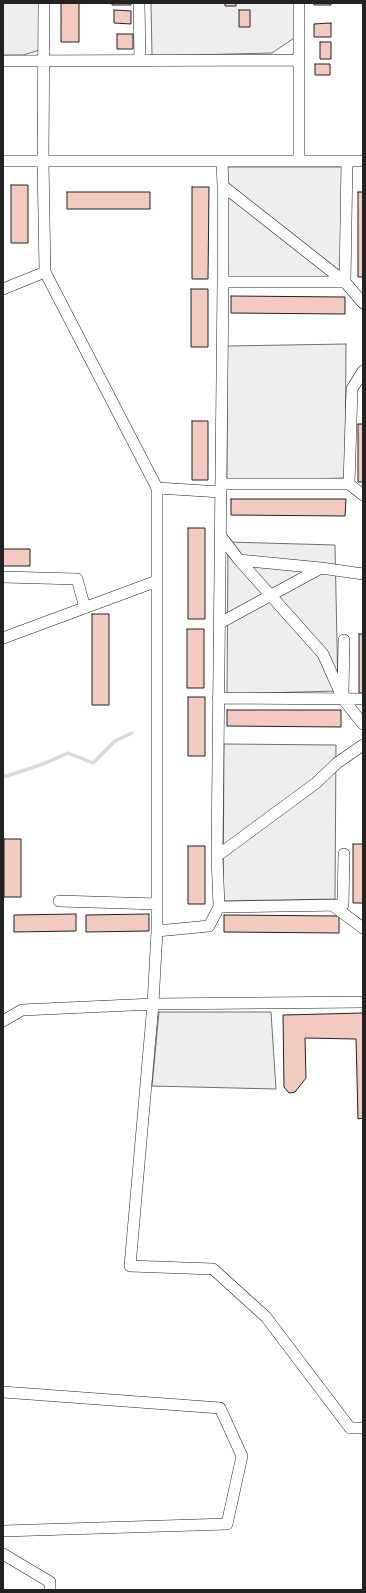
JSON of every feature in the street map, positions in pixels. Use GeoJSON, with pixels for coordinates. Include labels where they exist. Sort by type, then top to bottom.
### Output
{"type":"FeatureCollection","features":[{"type":"Feature","properties":{"kind":"street"},"geometry":{"type":"LineString","coordinates":[[44,3],[43,162],[45,272],[156,488],[157,931],[153,1004],[130,1266],[213,1269],[266,1317],[350,1428],[363,1428]]}},
{"type":"Feature","properties":{"kind":"street"},"geometry":{"type":"LineString","coordinates":[[139,3],[140,60]]}},
{"type":"Feature","properties":{"kind":"street"},"geometry":{"type":"LineString","coordinates":[[299,3],[300,161]]}},
{"type":"Feature","properties":{"kind":"street"},"geometry":{"type":"LineString","coordinates":[[3,61],[299,60]]}},
{"type":"Feature","properties":{"kind":"street"},"geometry":{"type":"LineString","coordinates":[[3,161],[363,161]]}},
{"type":"Feature","properties":{"kind":"street"},"geometry":{"type":"LineString","coordinates":[[157,931],[209,926],[218,907],[218,698],[223,282],[222,161]]}},
{"type":"Feature","properties":{"kind":"street"},"geometry":{"type":"LineString","coordinates":[[345,282],[347,161]]}},
{"type":"Feature","properties":{"kind":"street"},"geometry":{"type":"LineString","coordinates":[[223,186],[345,282],[363,303]]}},
{"type":"Feature","properties":{"kind":"street"},"geometry":{"type":"LineString","coordinates":[[3,289],[45,272]]}},
{"type":"Feature","properties":{"kind":"street"},"geometry":{"type":"LineString","coordinates":[[223,282],[345,282]]}},
{"type":"Feature","properties":{"kind":"street"},"geometry":{"type":"LineString","coordinates":[[349,484],[352,389],[363,371]]}},
{"type":"Feature","properties":{"kind":"street"},"geometry":{"type":"LineString","coordinates":[[156,488],[220,488],[349,484],[363,494]]}},
{"type":"Feature","properties":{"kind":"street"},"geometry":{"type":"LineString","coordinates":[[220,535],[270,595],[323,654],[343,699],[363,724]]}},
{"type":"Feature","properties":{"kind":"street"},"geometry":{"type":"LineString","coordinates":[[240,560],[321,568],[363,574]]}},
{"type":"Feature","properties":{"kind":"street"},"geometry":{"type":"LineString","coordinates":[[220,623],[321,568]]}},
{"type":"Feature","properties":{"kind":"street"},"geometry":{"type":"LineString","coordinates":[[3,577],[77,579],[85,608]]}},
{"type":"Feature","properties":{"kind":"street"},"geometry":{"type":"LineString","coordinates":[[3,638],[157,581]]}},
{"type":"Feature","properties":{"kind":"street"},"geometry":{"type":"LineString","coordinates":[[343,699],[344,640]]}},
{"type":"Feature","properties":{"kind":"street"},"geometry":{"type":"LineString","coordinates":[[218,698],[363,699]]}},
{"type":"Feature","properties":{"kind":"street"},"geometry":{"type":"LineString","coordinates":[[217,856],[316,783],[337,763],[363,745]]}},
{"type":"Feature","properties":{"kind":"street"},"geometry":{"type":"LineString","coordinates":[[218,907],[343,904],[344,854]]}},
{"type":"Feature","properties":{"kind":"street"},"geometry":{"type":"LineString","coordinates":[[59,901],[156,904]]}},
{"type":"Feature","properties":{"kind":"street"},"geometry":{"type":"LineString","coordinates":[[332,905],[363,928]]}},
{"type":"Feature","properties":{"kind":"street"},"geometry":{"type":"LineString","coordinates":[[3,1021],[22,1010],[153,1004],[363,1002]]}},
{"type":"Feature","properties":{"kind":"street"},"geometry":{"type":"LineString","coordinates":[[3,1392],[220,1408],[242,1456],[227,1524],[3,1531]]}},
{"type":"Feature","properties":{"kind":"street"},"geometry":{"type":"LineString","coordinates":[[3,1554],[50,1582],[50,1590]]}},
{"type":"Feature","properties":{"kind":"shaded area"},"geometry":{"type":"Polygon","coordinates":[[[3,3],[40,3],[40,50],[23,55],[3,55],[3,3]]]}},
{"type":"Feature","properties":{"kind":"shaded area"},"geometry":{"type":"Polygon","coordinates":[[[151,3],[294,3],[294,38],[272,53],[152,56],[151,3]]]}},
{"type":"Feature","properties":{"kind":"shaded area"},"geometry":{"type":"Polygon","coordinates":[[[227,167],[342,167],[341,277],[228,280],[227,167]]]}},
{"type":"Feature","properties":{"kind":"shaded area"},"geometry":{"type":"Polygon","coordinates":[[[346,344],[345,478],[227,481],[227,346],[346,344]]]}},
{"type":"Feature","properties":{"kind":"shaded area"},"geometry":{"type":"Polygon","coordinates":[[[228,542],[335,545],[338,691],[227,694],[228,542]]]}},
{"type":"Feature","properties":{"kind":"shaded area"},"geometry":{"type":"Polygon","coordinates":[[[224,744],[336,745],[335,899],[223,901],[224,744]]]}},
{"type":"Feature","properties":{"kind":"shaded area"},"geometry":{"type":"Polygon","coordinates":[[[159,1012],[271,1012],[276,1089],[152,1086],[159,1012]]]}},
{"type":"Feature","properties":{"kind":"building"},"geometry":{"type":"Polygon","coordinates":[[[61,3],[79,3],[79,42],[61,42],[61,3]]]}},
{"type":"Feature","properties":{"kind":"building"},"geometry":{"type":"Polygon","coordinates":[[[112,3],[131,3],[131,5],[112,5],[112,3]]]}},
{"type":"Feature","properties":{"kind":"building"},"geometry":{"type":"Polygon","coordinates":[[[225,3],[236,3],[236,6],[225,6],[225,3]]]}},
{"type":"Feature","properties":{"kind":"building"},"geometry":{"type":"Polygon","coordinates":[[[314,3],[331,3],[331,5],[314,5],[314,3]]]}},
{"type":"Feature","properties":{"kind":"building"},"geometry":{"type":"Polygon","coordinates":[[[114,10],[131,11],[131,24],[114,23],[114,10]]]}},
{"type":"Feature","properties":{"kind":"building"},"geometry":{"type":"Polygon","coordinates":[[[239,10],[250,10],[250,27],[239,27],[239,10]]]}},
{"type":"Feature","properties":{"kind":"building"},"geometry":{"type":"Polygon","coordinates":[[[331,23],[331,37],[314,37],[314,24],[331,23]]]}},
{"type":"Feature","properties":{"kind":"building"},"geometry":{"type":"Polygon","coordinates":[[[117,34],[133,34],[133,49],[117,49],[117,34]]]}},
{"type":"Feature","properties":{"kind":"building"},"geometry":{"type":"Polygon","coordinates":[[[320,42],[331,42],[331,59],[320,59],[320,42]]]}},
{"type":"Feature","properties":{"kind":"building"},"geometry":{"type":"Polygon","coordinates":[[[315,64],[330,64],[330,75],[315,75],[315,64]]]}},
{"type":"Feature","properties":{"kind":"building"},"geometry":{"type":"Polygon","coordinates":[[[11,185],[28,185],[28,243],[11,243],[11,185]]]}},
{"type":"Feature","properties":{"kind":"building"},"geometry":{"type":"Polygon","coordinates":[[[192,187],[209,187],[208,279],[192,279],[192,187]]]}},
{"type":"Feature","properties":{"kind":"building"},"geometry":{"type":"Polygon","coordinates":[[[67,192],[150,192],[150,209],[67,209],[67,192]]]}},
{"type":"Feature","properties":{"kind":"building"},"geometry":{"type":"Polygon","coordinates":[[[358,192],[363,192],[363,277],[358,277],[358,192]]]}},
{"type":"Feature","properties":{"kind":"building"},"geometry":{"type":"Polygon","coordinates":[[[191,289],[208,289],[208,347],[191,347],[191,289]]]}},
{"type":"Feature","properties":{"kind":"building"},"geometry":{"type":"Polygon","coordinates":[[[231,296],[345,297],[345,314],[231,313],[231,296]]]}},
{"type":"Feature","properties":{"kind":"building"},"geometry":{"type":"Polygon","coordinates":[[[192,421],[208,421],[208,480],[192,480],[192,421]]]}},
{"type":"Feature","properties":{"kind":"building"},"geometry":{"type":"Polygon","coordinates":[[[358,424],[363,424],[363,482],[358,482],[358,424]]]}},
{"type":"Feature","properties":{"kind":"building"},"geometry":{"type":"Polygon","coordinates":[[[231,499],[346,499],[345,516],[231,515],[231,499]]]}},
{"type":"Feature","properties":{"kind":"building"},"geometry":{"type":"Polygon","coordinates":[[[188,528],[205,528],[205,619],[188,619],[188,528]]]}},
{"type":"Feature","properties":{"kind":"building"},"geometry":{"type":"Polygon","coordinates":[[[3,549],[30,549],[30,566],[3,566],[3,549]]]}},
{"type":"Feature","properties":{"kind":"building"},"geometry":{"type":"Polygon","coordinates":[[[92,614],[109,614],[109,705],[92,705],[92,614]]]}},
{"type":"Feature","properties":{"kind":"building"},"geometry":{"type":"Polygon","coordinates":[[[187,629],[204,629],[204,688],[187,688],[187,629]]]}},
{"type":"Feature","properties":{"kind":"building"},"geometry":{"type":"Polygon","coordinates":[[[359,634],[363,634],[363,693],[359,693],[359,634]]]}},
{"type":"Feature","properties":{"kind":"building"},"geometry":{"type":"Polygon","coordinates":[[[188,697],[205,697],[205,756],[188,756],[188,697]]]}},
{"type":"Feature","properties":{"kind":"building"},"geometry":{"type":"Polygon","coordinates":[[[227,710],[341,710],[341,727],[227,726],[227,710]]]}},
{"type":"Feature","properties":{"kind":"building"},"geometry":{"type":"Polygon","coordinates":[[[4,839],[21,839],[21,897],[4,897],[4,839]]]}},
{"type":"Feature","properties":{"kind":"building"},"geometry":{"type":"Polygon","coordinates":[[[353,844],[363,844],[363,903],[353,903],[353,844]]]}},
{"type":"Feature","properties":{"kind":"building"},"geometry":{"type":"Polygon","coordinates":[[[188,846],[205,846],[205,904],[188,904],[188,846]]]}},
{"type":"Feature","properties":{"kind":"building"},"geometry":{"type":"Polygon","coordinates":[[[76,914],[76,931],[14,932],[14,915],[76,914]]]}},
{"type":"Feature","properties":{"kind":"building"},"geometry":{"type":"Polygon","coordinates":[[[149,914],[149,931],[86,932],[86,915],[149,914]]]}},
{"type":"Feature","properties":{"kind":"building"},"geometry":{"type":"Polygon","coordinates":[[[224,915],[339,916],[339,933],[224,932],[224,915]]]}},
{"type":"Feature","properties":{"kind":"building"},"geometry":{"type":"Polygon","coordinates":[[[363,1013],[363,1118],[358,1119],[356,1039],[305,1038],[306,1078],[295,1092],[289,1093],[284,1087],[283,1015],[363,1013]]]}},
{"type":"Feature","properties":{"kind":"waterway"},"geometry":{"type":"LineString","coordinates":[[3,776],[43,764],[68,753],[93,763],[115,741],[132,733]]}}]}
